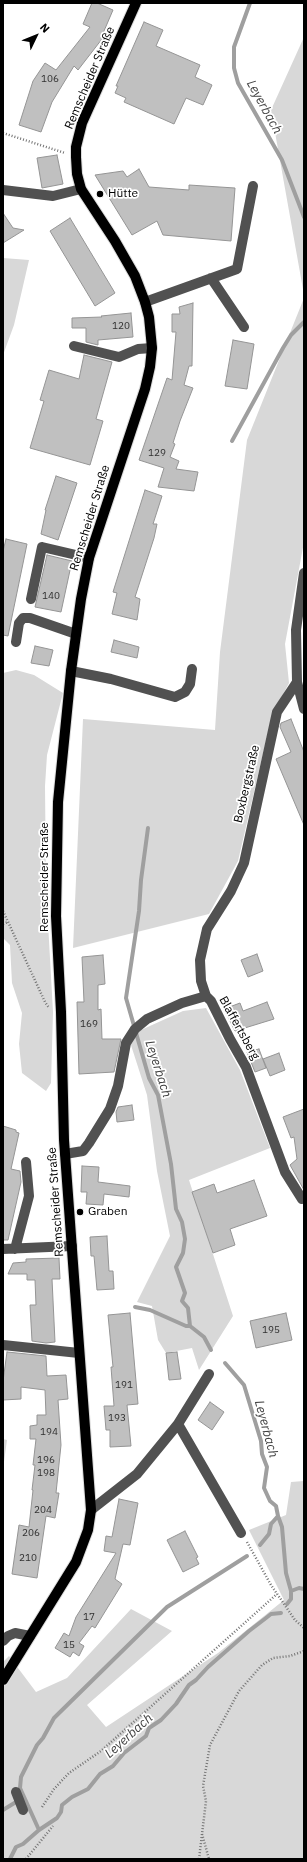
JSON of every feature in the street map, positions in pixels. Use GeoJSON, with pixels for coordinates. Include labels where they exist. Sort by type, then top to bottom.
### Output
{"type":"FeatureCollection","features":[{"type":"Feature","properties":{"kind":"main road","name":"Remscheider Straße"},"geometry":{"type":"LineString","coordinates":[[3,1680],[62,1588],[76,1562],[88,1530],[91,1510],[65,1154],[61,1012],[56,916],[58,802],[71,671],[89,558],[146,389],[152,348],[149,317],[135,276],[81,189],[77,174],[76,157],[77,142],[82,123],[136,3]]}},
{"type":"Feature","properties":{"kind":"street"},"geometry":{"type":"LineString","coordinates":[[145,302],[237,269],[253,186]]}},
{"type":"Feature","properties":{"kind":"street"},"geometry":{"type":"LineString","coordinates":[[3,190],[53,196],[81,189]]}},
{"type":"Feature","properties":{"kind":"street"},"geometry":{"type":"LineString","coordinates":[[211,278],[244,327]]}},
{"type":"Feature","properties":{"kind":"street"},"geometry":{"type":"LineString","coordinates":[[74,346],[119,357],[138,349],[152,348]]}},
{"type":"Feature","properties":{"kind":"street"},"geometry":{"type":"LineString","coordinates":[[31,599],[42,547],[89,558]]}},
{"type":"Feature","properties":{"kind":"street"},"geometry":{"type":"LineString","coordinates":[[304,573],[296,630],[297,682],[304,709]]}},
{"type":"Feature","properties":{"kind":"street"},"geometry":{"type":"LineString","coordinates":[[16,642],[19,623],[23,618],[30,618],[76,634]]}},
{"type":"Feature","properties":{"kind":"street"},"geometry":{"type":"LineString","coordinates":[[71,671],[111,679],[175,697],[185,692],[190,684],[192,669]]}},
{"type":"Feature","properties":{"kind":"street","name":"Boxbergstraße"},"geometry":{"type":"LineString","coordinates":[[206,996],[201,981],[200,960],[206,929],[231,891],[244,863],[277,712],[297,682]]}},
{"type":"Feature","properties":{"kind":"street","name":"Blaffertsberg"},"geometry":{"type":"LineString","coordinates":[[65,1154],[83,1151],[90,1144],[110,1109],[118,1086],[126,1043],[140,1024],[182,1003],[206,996],[211,1001],[246,1067],[285,1172],[302,1199]]}},
{"type":"Feature","properties":{"kind":"street"},"geometry":{"type":"LineString","coordinates":[[15,1249],[29,1196],[26,1162]]}},
{"type":"Feature","properties":{"kind":"street"},"geometry":{"type":"LineString","coordinates":[[3,1249],[72,1246]]}},
{"type":"Feature","properties":{"kind":"street"},"geometry":{"type":"LineString","coordinates":[[3,1345],[79,1353]]}},
{"type":"Feature","properties":{"kind":"street"},"geometry":{"type":"LineString","coordinates":[[91,1510],[137,1474],[162,1446],[178,1424],[209,1374]]}},
{"type":"Feature","properties":{"kind":"street"},"geometry":{"type":"LineString","coordinates":[[178,1424],[242,1533]]}},
{"type":"Feature","properties":{"kind":"street"},"geometry":{"type":"LineString","coordinates":[[3,1642],[8,1636],[15,1633],[30,1636]]}},
{"type":"Feature","properties":{"kind":"street"},"geometry":{"type":"LineString","coordinates":[[16,1792],[23,1810]]}},
{"type":"Feature","properties":{"kind":"path"},"geometry":{"type":"LineString","coordinates":[[3,134],[76,157]]}},
{"type":"Feature","properties":{"kind":"path"},"geometry":{"type":"LineString","coordinates":[[3,911],[45,1002],[50,1008],[61,1012]]}},
{"type":"Feature","properties":{"kind":"path"},"geometry":{"type":"LineString","coordinates":[[3,924],[8,922]]}},
{"type":"Feature","properties":{"kind":"path"},"geometry":{"type":"LineString","coordinates":[[242,1533],[277,1594],[295,1620],[304,1628]]}},
{"type":"Feature","properties":{"kind":"path"},"geometry":{"type":"LineString","coordinates":[[42,1807],[54,1789],[69,1772],[101,1751],[277,1594]]}},
{"type":"Feature","properties":{"kind":"path"},"geometry":{"type":"LineString","coordinates":[[199,1859],[206,1801],[203,1786],[210,1745],[228,1710],[253,1674],[267,1660],[304,1651]]}},
{"type":"Feature","properties":{"kind":"path"},"geometry":{"type":"LineString","coordinates":[[26,1859],[53,1826]]}},
{"type":"Feature","properties":{"kind":"path"},"geometry":{"type":"LineString","coordinates":[[202,1833],[209,1859]]}},
{"type":"Feature","properties":{"kind":"shaded area"},"geometry":{"type":"Polygon","coordinates":[[[304,37],[304,295],[271,110],[304,37]]]}},
{"type":"Feature","properties":{"kind":"shaded area"},"geometry":{"type":"Polygon","coordinates":[[[3,258],[29,260],[14,325],[3,355],[3,258]]]}},
{"type":"Feature","properties":{"kind":"shaded area"},"geometry":{"type":"Polygon","coordinates":[[[304,298],[304,542],[285,644],[289,683],[272,715],[238,861],[209,914],[73,948],[83,719],[215,730],[220,652],[247,440],[304,298]]]}},
{"type":"Feature","properties":{"kind":"shaded area"},"geometry":{"type":"Polygon","coordinates":[[[16,670],[34,675],[63,693],[47,755],[45,786],[46,887],[53,1012],[51,1083],[46,1091],[22,1073],[19,1044],[22,1013],[12,983],[10,945],[3,938],[3,673],[16,670]]]}},
{"type":"Feature","properties":{"kind":"shaded area"},"geometry":{"type":"Polygon","coordinates":[[[206,1008],[240,1070],[270,1148],[189,1180],[233,1316],[199,1370],[192,1348],[166,1353],[158,1340],[152,1306],[137,1302],[170,1236],[157,1171],[147,1095],[130,1042],[141,1030],[183,1011],[206,1008]]]}},
{"type":"Feature","properties":{"kind":"shaded area"},"geometry":{"type":"Polygon","coordinates":[[[3,1439],[7,1440],[3,1469],[3,1439]]]}},
{"type":"Feature","properties":{"kind":"shaded area"},"geometry":{"type":"Polygon","coordinates":[[[304,1481],[304,1859],[3,1859],[3,1662],[9,1656],[36,1692],[67,1678],[131,1609],[172,1631],[87,1705],[106,1727],[218,1653],[284,1600],[249,1530],[286,1515],[291,1482],[304,1481]]]}},
{"type":"Feature","properties":{"kind":"building"},"geometry":{"type":"Polygon","coordinates":[[[92,3],[97,3],[113,10],[101,38],[102,39],[78,70],[74,66],[52,102],[41,132],[19,125],[33,81],[45,63],[56,70],[90,27],[83,24],[92,3]]]}},
{"type":"Feature","properties":{"kind":"building"},"geometry":{"type":"Polygon","coordinates":[[[144,22],[163,30],[156,46],[200,65],[195,77],[212,85],[203,105],[186,98],[174,124],[124,102],[126,98],[115,93],[118,86],[116,86],[144,22]]]}},
{"type":"Feature","properties":{"kind":"building"},"geometry":{"type":"Polygon","coordinates":[[[57,155],[63,184],[42,188],[37,158],[57,155]]]}},
{"type":"Feature","properties":{"kind":"building"},"geometry":{"type":"Polygon","coordinates":[[[139,169],[149,187],[189,190],[189,185],[235,188],[231,241],[163,235],[157,221],[132,235],[95,175],[123,171],[127,177],[139,169]]]}},
{"type":"Feature","properties":{"kind":"building"},"geometry":{"type":"Polygon","coordinates":[[[3,213],[13,228],[24,230],[3,243],[3,213]]]}},
{"type":"Feature","properties":{"kind":"building"},"geometry":{"type":"Polygon","coordinates":[[[70,218],[115,293],[95,306],[50,231],[70,218]]]}},
{"type":"Feature","properties":{"kind":"building"},"geometry":{"type":"Polygon","coordinates":[[[193,303],[192,366],[189,366],[184,385],[193,388],[180,421],[173,443],[175,444],[170,457],[179,461],[176,469],[198,472],[194,491],[158,487],[164,468],[139,460],[167,378],[172,380],[176,332],[172,332],[172,314],[180,314],[179,307],[193,303]]]}},
{"type":"Feature","properties":{"kind":"building"},"geometry":{"type":"Polygon","coordinates":[[[131,313],[133,337],[98,340],[98,345],[86,342],[86,328],[72,328],[72,318],[102,317],[101,316],[131,313]]]}},
{"type":"Feature","properties":{"kind":"building"},"geometry":{"type":"Polygon","coordinates":[[[233,340],[254,344],[247,389],[225,386],[233,340]]]}},
{"type":"Feature","properties":{"kind":"building"},"geometry":{"type":"Polygon","coordinates":[[[84,355],[112,362],[96,419],[103,421],[90,465],[30,448],[44,401],[40,400],[49,370],[79,379],[84,355]]]}},
{"type":"Feature","properties":{"kind":"building"},"geometry":{"type":"Polygon","coordinates":[[[56,476],[77,483],[58,540],[41,534],[45,510],[56,476]]]}},
{"type":"Feature","properties":{"kind":"building"},"geometry":{"type":"Polygon","coordinates":[[[145,490],[162,496],[153,524],[157,524],[154,538],[135,597],[140,599],[137,620],[112,614],[117,593],[113,592],[145,490]]]}},
{"type":"Feature","properties":{"kind":"building"},"geometry":{"type":"Polygon","coordinates":[[[6,539],[27,544],[8,636],[3,635],[3,551],[6,539]]]}},
{"type":"Feature","properties":{"kind":"building"},"geometry":{"type":"Polygon","coordinates":[[[47,555],[72,561],[61,612],[35,607],[47,555]]]}},
{"type":"Feature","properties":{"kind":"building"},"geometry":{"type":"Polygon","coordinates":[[[114,640],[139,647],[137,658],[111,652],[114,640]]]}},
{"type":"Feature","properties":{"kind":"building"},"geometry":{"type":"Polygon","coordinates":[[[35,646],[53,650],[49,666],[31,663],[35,646]]]}},
{"type":"Feature","properties":{"kind":"building"},"geometry":{"type":"Polygon","coordinates":[[[291,719],[304,752],[304,825],[276,759],[291,752],[280,727],[281,723],[291,719]]]}},
{"type":"Feature","properties":{"kind":"building"},"geometry":{"type":"Polygon","coordinates":[[[257,954],[263,971],[248,977],[241,960],[257,954]]]}},
{"type":"Feature","properties":{"kind":"building"},"geometry":{"type":"Polygon","coordinates":[[[103,955],[105,984],[98,985],[98,1010],[101,1009],[102,1039],[121,1039],[114,1072],[79,1074],[77,1002],[84,1002],[82,957],[103,955]]]}},
{"type":"Feature","properties":{"kind":"building"},"geometry":{"type":"Polygon","coordinates":[[[267,1002],[274,1019],[235,1031],[224,1009],[240,1003],[243,1011],[267,1002]]]}},
{"type":"Feature","properties":{"kind":"building"},"geometry":{"type":"Polygon","coordinates":[[[259,1049],[266,1068],[255,1072],[247,1052],[259,1049]]]}},
{"type":"Feature","properties":{"kind":"building"},"geometry":{"type":"Polygon","coordinates":[[[279,1053],[285,1070],[270,1076],[263,1059],[279,1053]]]}},
{"type":"Feature","properties":{"kind":"building"},"geometry":{"type":"Polygon","coordinates":[[[132,1105],[134,1120],[117,1122],[116,1112],[118,1107],[132,1105]]]}},
{"type":"Feature","properties":{"kind":"building"},"geometry":{"type":"Polygon","coordinates":[[[304,1109],[304,1190],[290,1165],[297,1159],[294,1137],[291,1138],[283,1117],[304,1109]]]}},
{"type":"Feature","properties":{"kind":"building"},"geometry":{"type":"Polygon","coordinates":[[[3,1126],[16,1130],[16,1132],[19,1133],[11,1169],[20,1171],[21,1182],[8,1240],[3,1240],[3,1126]]]}},
{"type":"Feature","properties":{"kind":"building"},"geometry":{"type":"Polygon","coordinates":[[[82,1166],[99,1167],[98,1182],[130,1186],[129,1197],[104,1194],[103,1205],[86,1204],[87,1192],[81,1192],[82,1166]]]}},
{"type":"Feature","properties":{"kind":"building"},"geometry":{"type":"Polygon","coordinates":[[[254,1180],[267,1216],[230,1229],[235,1245],[213,1253],[192,1192],[214,1184],[217,1193],[254,1180]]]}},
{"type":"Feature","properties":{"kind":"building"},"geometry":{"type":"Polygon","coordinates":[[[107,1236],[109,1271],[113,1271],[114,1289],[97,1290],[94,1256],[91,1256],[90,1237],[107,1236]]]}},
{"type":"Feature","properties":{"kind":"building"},"geometry":{"type":"Polygon","coordinates":[[[59,1258],[60,1279],[52,1279],[55,1342],[46,1343],[32,1341],[30,1305],[36,1305],[35,1280],[27,1280],[27,1274],[8,1274],[13,1263],[26,1262],[26,1259],[59,1258]]]}},
{"type":"Feature","properties":{"kind":"building"},"geometry":{"type":"Polygon","coordinates":[[[130,1313],[138,1404],[127,1405],[131,1446],[110,1447],[110,1430],[106,1430],[104,1406],[114,1406],[111,1367],[113,1367],[108,1315],[130,1313]]]}},
{"type":"Feature","properties":{"kind":"building"},"geometry":{"type":"Polygon","coordinates":[[[286,1313],[292,1340],[256,1348],[250,1321],[286,1313]]]}},
{"type":"Feature","properties":{"kind":"building"},"geometry":{"type":"Polygon","coordinates":[[[7,1352],[46,1356],[47,1376],[66,1375],[68,1399],[58,1400],[61,1445],[56,1493],[59,1493],[55,1518],[46,1516],[37,1578],[12,1574],[19,1525],[29,1527],[36,1439],[30,1439],[30,1426],[37,1425],[37,1415],[46,1415],[45,1390],[21,1387],[21,1399],[3,1400],[3,1381],[7,1352]]]}},
{"type":"Feature","properties":{"kind":"building"},"geometry":{"type":"Polygon","coordinates":[[[177,1352],[181,1379],[169,1380],[166,1353],[177,1352]]]}},
{"type":"Feature","properties":{"kind":"building"},"geometry":{"type":"Polygon","coordinates":[[[210,1402],[224,1412],[212,1430],[198,1420],[210,1402]]]}},
{"type":"Feature","properties":{"kind":"building"},"geometry":{"type":"Polygon","coordinates":[[[119,1499],[138,1503],[130,1545],[123,1544],[115,1579],[122,1584],[95,1628],[92,1626],[79,1643],[84,1646],[79,1656],[73,1652],[70,1657],[55,1648],[64,1633],[69,1636],[76,1617],[116,1553],[104,1551],[106,1536],[112,1537],[119,1499]]]}},
{"type":"Feature","properties":{"kind":"building"},"geometry":{"type":"Polygon","coordinates":[[[185,1531],[198,1557],[196,1558],[199,1564],[183,1572],[167,1540],[185,1531]]]}},
{"type":"Feature","properties":{"kind":"waterway","name":"Leyerbach"},"geometry":{"type":"LineString","coordinates":[[250,3],[234,47],[234,68],[238,83],[282,160],[304,217]]}},
{"type":"Feature","properties":{"kind":"waterway","name":"Leyerbach"},"geometry":{"type":"LineString","coordinates":[[232,441],[283,348],[291,335],[304,322]]}},
{"type":"Feature","properties":{"kind":"waterway","name":"Leyerbach"},"geometry":{"type":"LineString","coordinates":[[148,828],[141,880],[139,911],[126,998],[149,1078],[158,1095],[171,1164],[176,1209],[182,1222],[185,1239],[183,1253],[176,1267],[185,1293],[182,1301],[188,1308],[190,1326],[204,1337],[211,1350]]}},
{"type":"Feature","properties":{"kind":"waterway"},"geometry":{"type":"LineString","coordinates":[[135,1307],[150,1310],[186,1326],[190,1326]]}},
{"type":"Feature","properties":{"kind":"waterway","name":"Leyerbach"},"geometry":{"type":"LineString","coordinates":[[225,1363],[244,1385],[261,1441],[262,1454],[267,1467],[264,1488],[270,1501],[276,1506],[278,1516],[271,1524],[269,1534],[260,1545]]}},
{"type":"Feature","properties":{"kind":"waterway"},"geometry":{"type":"LineString","coordinates":[[278,1516],[282,1527],[286,1573],[291,1591],[291,1599],[287,1604]]}},
{"type":"Feature","properties":{"kind":"waterway","name":"Leyerbach"},"geometry":{"type":"LineString","coordinates":[[39,1830],[20,1788],[21,1777],[37,1745],[43,1738],[54,1718],[167,1607],[247,1556]]}},
{"type":"Feature","properties":{"kind":"waterway"},"geometry":{"type":"LineString","coordinates":[[291,1591],[299,1588],[304,1589]]}},
{"type":"Feature","properties":{"kind":"waterway","name":"Leyerbach"},"geometry":{"type":"LineString","coordinates":[[10,1859],[16,1847],[23,1844],[39,1830],[57,1818],[61,1812],[62,1805],[72,1797],[88,1789],[100,1774],[113,1766],[124,1753],[146,1736],[149,1728],[161,1720],[176,1704],[189,1685],[208,1667],[271,1614],[281,1613]]}},
{"type":"Feature","properties":{"kind":"waterway","name":"Leyerbach"},"geometry":{"type":"LineString","coordinates":[[3,1810],[16,1802]]}},
{"type":"Feature","properties":{"kind":"place","name":"Hütte"},"geometry":{"type":"Point","coordinates":[100,194]}},
{"type":"Feature","properties":{"kind":"place","name":"Graben"},"geometry":{"type":"Point","coordinates":[80,1212]}}]}
